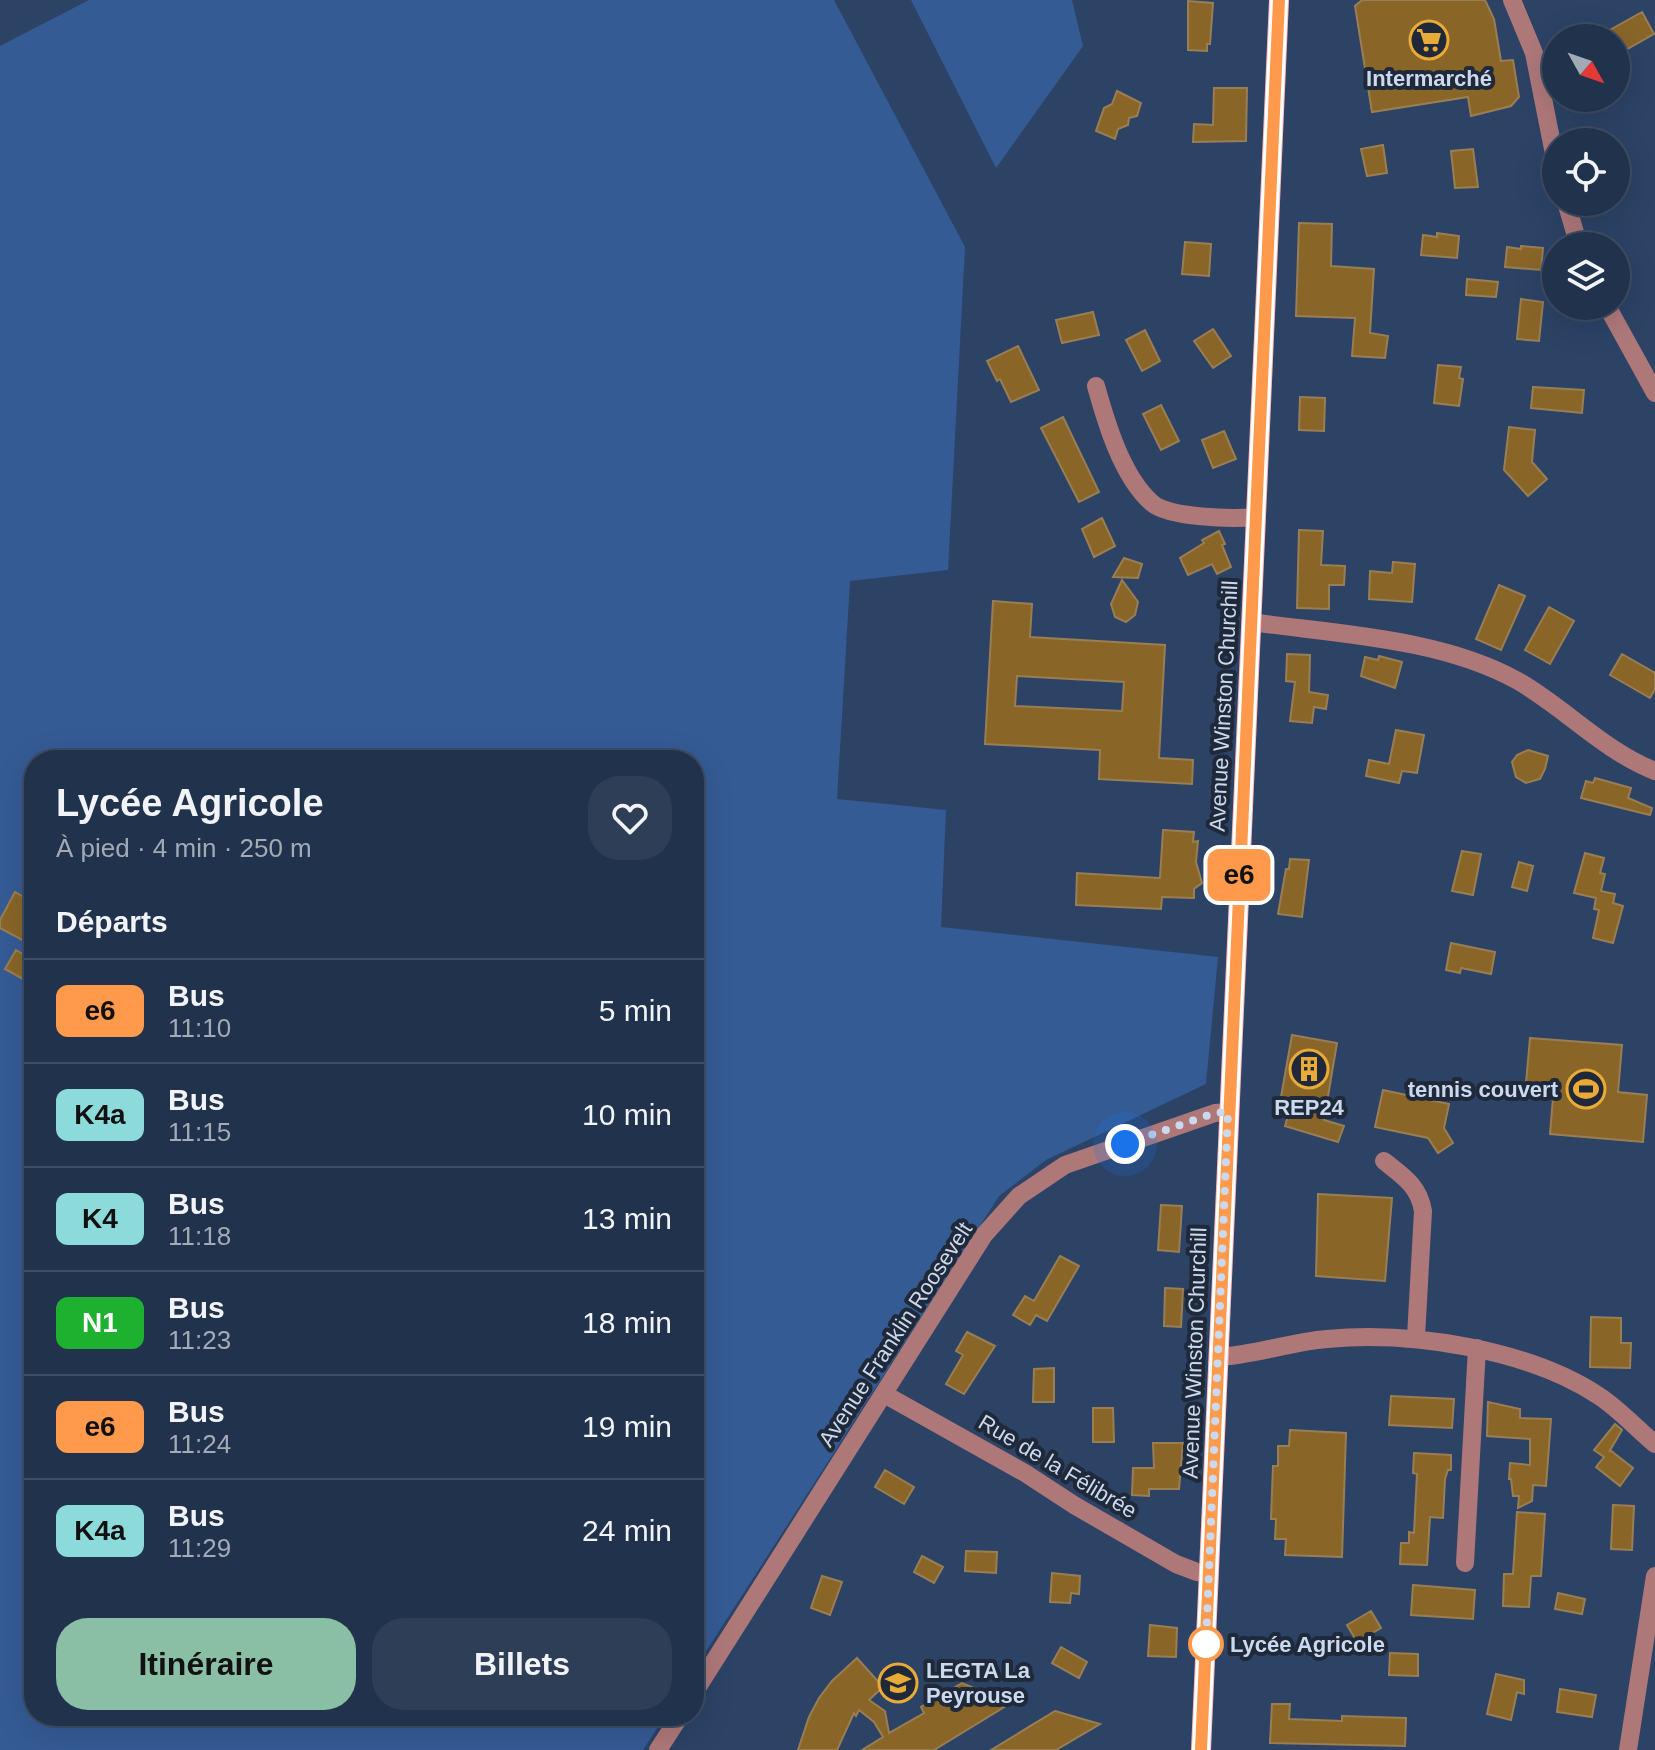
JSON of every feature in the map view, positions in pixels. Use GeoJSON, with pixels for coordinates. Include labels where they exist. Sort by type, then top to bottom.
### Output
{"type":"FeatureCollection","features":[{"type":"Feature","properties":{"kind":"main road","name":"Avenue Winston Churchill"},"geometry":{"type":"LineString","coordinates":[[1201,1750],[1279,0]]}},
{"type":"Feature","properties":{"kind":"street"},"geometry":{"type":"LineString","coordinates":[[1512,0],[1534,53],[1549,128]]}},
{"type":"Feature","properties":{"kind":"street"},"geometry":{"type":"LineString","coordinates":[[1615,320],[1655,393]]}},
{"type":"Feature","properties":{"kind":"street"},"geometry":{"type":"LineString","coordinates":[[1096,386],[1108,428],[1135,483],[1153,505],[1183,513],[1256,517]]}},
{"type":"Feature","properties":{"kind":"street"},"geometry":{"type":"LineString","coordinates":[[1251,622],[1418,646],[1462,658],[1516,680],[1624,756],[1655,771]]}},
{"type":"Feature","properties":{"kind":"street","name":"Avenue Franklin Roosevelt"},"geometry":{"type":"LineString","coordinates":[[704,1677],[984,1235],[1019,1196],[1065,1165],[1215,1113],[1228,1112]]}},
{"type":"Feature","properties":{"kind":"street"},"geometry":{"type":"LineString","coordinates":[[1384,1161],[1413,1184],[1421,1197],[1423,1211],[1416,1337]]}},
{"type":"Feature","properties":{"kind":"street"},"geometry":{"type":"LineString","coordinates":[[1218,1357],[1327,1339],[1416,1337],[1477,1348],[1569,1378],[1602,1398],[1655,1444]]}},
{"type":"Feature","properties":{"kind":"street"},"geometry":{"type":"LineString","coordinates":[[1465,1563],[1477,1348]]}},
{"type":"Feature","properties":{"kind":"street","name":"Rue de la Félibrée"},"geometry":{"type":"LineString","coordinates":[[884,1394],[1025,1473],[1176,1564],[1209,1573]]}},
{"type":"Feature","properties":{"kind":"street"},"geometry":{"type":"LineString","coordinates":[[1628,1750],[1655,1576]]}},
{"type":"Feature","properties":{"kind":"street"},"geometry":{"type":"LineString","coordinates":[[658,1750],[674,1726]]}},
{"type":"Feature","properties":{"kind":"shaded area"},"geometry":{"type":"Polygon","coordinates":[[[89,0],[834,0],[965,247],[948,570],[850,581],[837,799],[946,810],[941,927],[1218,957],[1206,1084],[1046,1160],[999,1196],[704,1654],[704,750],[24,750],[24,1726],[659,1726],[643,1750],[0,1750],[0,46],[89,0]]]}},
{"type":"Feature","properties":{"kind":"shaded area"},"geometry":{"type":"Polygon","coordinates":[[[911,0],[1072,0],[1083,46],[996,168],[911,0]]]}},
{"type":"Feature","properties":{"kind":"building","name":"Intermarché"},"geometry":{"type":"Polygon","coordinates":[[[1362,0],[1485,0],[1494,19],[1501,61],[1513,60],[1519,97],[1511,106],[1471,116],[1468,97],[1372,112],[1355,6],[1362,0]]]}},
{"type":"Feature","properties":{"kind":"building"},"geometry":{"type":"Polygon","coordinates":[[[1188,1],[1213,3],[1207,51],[1188,50],[1188,1]]]}},
{"type":"Feature","properties":{"kind":"building"},"geometry":{"type":"Polygon","coordinates":[[[1642,12],[1654,34],[1630,48],[1630,24],[1621,24],[1642,12]]]}},
{"type":"Feature","properties":{"kind":"building"},"geometry":{"type":"Polygon","coordinates":[[[1214,88],[1247,88],[1246,141],[1193,142],[1194,124],[1213,125],[1214,88]]]}},
{"type":"Feature","properties":{"kind":"building"},"geometry":{"type":"Polygon","coordinates":[[[1117,91],[1141,103],[1137,116],[1129,118],[1128,125],[1118,129],[1115,139],[1096,131],[1104,108],[1112,104],[1117,91]]]}},
{"type":"Feature","properties":{"kind":"building"},"geometry":{"type":"Polygon","coordinates":[[[1383,145],[1387,173],[1367,176],[1361,149],[1383,145]]]}},
{"type":"Feature","properties":{"kind":"building"},"geometry":{"type":"Polygon","coordinates":[[[1473,149],[1478,187],[1455,188],[1451,151],[1473,149]]]}},
{"type":"Feature","properties":{"kind":"building"},"geometry":{"type":"Polygon","coordinates":[[[1299,223],[1332,224],[1331,266],[1374,269],[1370,333],[1388,336],[1385,358],[1352,356],[1355,318],[1296,316],[1299,223]]]}},
{"type":"Feature","properties":{"kind":"building"},"geometry":{"type":"Polygon","coordinates":[[[1437,233],[1459,236],[1457,258],[1421,255],[1423,235],[1437,237],[1437,233]]]}},
{"type":"Feature","properties":{"kind":"building"},"geometry":{"type":"Polygon","coordinates":[[[1185,242],[1211,244],[1209,276],[1182,274],[1185,242]]]}},
{"type":"Feature","properties":{"kind":"building"},"geometry":{"type":"Polygon","coordinates":[[[1521,246],[1542,248],[1541,270],[1505,267],[1507,247],[1521,249],[1521,246]]]}},
{"type":"Feature","properties":{"kind":"building"},"geometry":{"type":"Polygon","coordinates":[[[1467,279],[1498,282],[1496,297],[1466,295],[1467,279]]]}},
{"type":"Feature","properties":{"kind":"building"},"geometry":{"type":"Polygon","coordinates":[[[1521,299],[1542,302],[1539,341],[1517,339],[1521,299]]]}},
{"type":"Feature","properties":{"kind":"building"},"geometry":{"type":"Polygon","coordinates":[[[1093,312],[1099,335],[1062,343],[1056,320],[1093,312]]]}},
{"type":"Feature","properties":{"kind":"building"},"geometry":{"type":"Polygon","coordinates":[[[1213,329],[1231,356],[1213,368],[1194,341],[1213,329]]]}},
{"type":"Feature","properties":{"kind":"building"},"geometry":{"type":"Polygon","coordinates":[[[1145,330],[1160,361],[1142,371],[1126,340],[1145,330]]]}},
{"type":"Feature","properties":{"kind":"building"},"geometry":{"type":"Polygon","coordinates":[[[1018,346],[1039,390],[1011,402],[987,361],[1018,346]]]}},
{"type":"Feature","properties":{"kind":"building"},"geometry":{"type":"Polygon","coordinates":[[[1438,365],[1461,367],[1459,378],[1463,379],[1459,406],[1434,403],[1438,365]]]}},
{"type":"Feature","properties":{"kind":"building"},"geometry":{"type":"Polygon","coordinates":[[[1533,387],[1584,390],[1582,413],[1531,408],[1533,387]]]}},
{"type":"Feature","properties":{"kind":"building"},"geometry":{"type":"Polygon","coordinates":[[[1300,397],[1325,398],[1324,431],[1299,430],[1300,397]]]}},
{"type":"Feature","properties":{"kind":"building"},"geometry":{"type":"Polygon","coordinates":[[[1161,405],[1179,441],[1161,450],[1143,414],[1161,405]]]}},
{"type":"Feature","properties":{"kind":"building"},"geometry":{"type":"Polygon","coordinates":[[[1063,417],[1099,492],[1079,502],[1041,428],[1063,417]]]}},
{"type":"Feature","properties":{"kind":"building"},"geometry":{"type":"Polygon","coordinates":[[[1509,427],[1535,430],[1532,462],[1547,479],[1528,496],[1504,470],[1509,427]]]}},
{"type":"Feature","properties":{"kind":"building"},"geometry":{"type":"Polygon","coordinates":[[[1224,431],[1236,459],[1213,468],[1202,440],[1224,431]]]}},
{"type":"Feature","properties":{"kind":"building"},"geometry":{"type":"Polygon","coordinates":[[[1102,518],[1115,546],[1094,557],[1082,529],[1102,518]]]}},
{"type":"Feature","properties":{"kind":"building"},"geometry":{"type":"Polygon","coordinates":[[[1299,530],[1323,531],[1321,565],[1345,566],[1344,585],[1329,585],[1329,609],[1297,608],[1299,530]]]}},
{"type":"Feature","properties":{"kind":"building"},"geometry":{"type":"Polygon","coordinates":[[[1219,531],[1231,567],[1217,574],[1212,564],[1188,575],[1180,558],[1219,531]]]}},
{"type":"Feature","properties":{"kind":"building"},"geometry":{"type":"Polygon","coordinates":[[[1124,558],[1142,564],[1138,578],[1113,577],[1124,558]]]}},
{"type":"Feature","properties":{"kind":"building"},"geometry":{"type":"Polygon","coordinates":[[[1393,562],[1415,564],[1412,602],[1369,599],[1370,571],[1392,573],[1393,562]]]}},
{"type":"Feature","properties":{"kind":"building"},"geometry":{"type":"Polygon","coordinates":[[[1122,580],[1138,602],[1135,615],[1126,622],[1115,617],[1111,604],[1122,580]]]}},
{"type":"Feature","properties":{"kind":"building"},"geometry":{"type":"Polygon","coordinates":[[[1499,585],[1525,596],[1501,650],[1476,639],[1499,585]]]}},
{"type":"Feature","properties":{"kind":"building"},"geometry":{"type":"Polygon","coordinates":[[[993,601],[1032,604],[1030,637],[1165,645],[1159,758],[1193,760],[1192,784],[1099,779],[1100,750],[985,744],[993,601]],[[1017,676],[1015,706],[1122,711],[1124,682],[1017,676]]]}},
{"type":"Feature","properties":{"kind":"building"},"geometry":{"type":"Polygon","coordinates":[[[1549,607],[1574,621],[1550,664],[1525,650],[1549,607]]]}},
{"type":"Feature","properties":{"kind":"building"},"geometry":{"type":"Polygon","coordinates":[[[1287,654],[1310,655],[1309,692],[1328,695],[1326,709],[1314,707],[1312,723],[1290,721],[1295,682],[1286,681],[1287,654]]]}},
{"type":"Feature","properties":{"kind":"building"},"geometry":{"type":"Polygon","coordinates":[[[1622,654],[1655,673],[1655,689],[1650,698],[1610,675],[1622,654]]]}},
{"type":"Feature","properties":{"kind":"building"},"geometry":{"type":"Polygon","coordinates":[[[1379,656],[1402,662],[1395,688],[1361,676],[1365,657],[1378,660],[1379,656]]]}},
{"type":"Feature","properties":{"kind":"building"},"geometry":{"type":"Polygon","coordinates":[[[1396,730],[1424,735],[1417,773],[1402,771],[1399,783],[1366,776],[1369,760],[1389,764],[1396,730]]]}},
{"type":"Feature","properties":{"kind":"building"},"geometry":{"type":"Polygon","coordinates":[[[1528,750],[1548,756],[1540,779],[1526,783],[1516,777],[1512,762],[1517,755],[1528,750]]]}},
{"type":"Feature","properties":{"kind":"building"},"geometry":{"type":"Polygon","coordinates":[[[1595,778],[1631,788],[1628,798],[1652,808],[1650,815],[1581,798],[1586,781],[1593,783],[1595,778]]]}},
{"type":"Feature","properties":{"kind":"building"},"geometry":{"type":"Polygon","coordinates":[[[1163,830],[1194,832],[1193,842],[1198,841],[1196,862],[1202,883],[1194,889],[1194,898],[1162,897],[1161,909],[1076,905],[1077,873],[1160,878],[1163,830]]]}},
{"type":"Feature","properties":{"kind":"building"},"geometry":{"type":"Polygon","coordinates":[[[1462,851],[1481,854],[1473,895],[1452,891],[1462,851]]]}},
{"type":"Feature","properties":{"kind":"building"},"geometry":{"type":"Polygon","coordinates":[[[1585,853],[1604,858],[1600,873],[1605,874],[1601,891],[1615,894],[1613,903],[1623,906],[1613,943],[1593,938],[1599,910],[1594,909],[1596,898],[1574,893],[1585,853]]]}},
{"type":"Feature","properties":{"kind":"building"},"geometry":{"type":"Polygon","coordinates":[[[1290,859],[1309,860],[1302,917],[1278,914],[1290,859]]]}},
{"type":"Feature","properties":{"kind":"building"},"geometry":{"type":"Polygon","coordinates":[[[1519,862],[1533,866],[1527,891],[1512,887],[1519,862]]]}},
{"type":"Feature","properties":{"kind":"building"},"geometry":{"type":"Polygon","coordinates":[[[15,892],[24,897],[24,941],[0,928],[0,920],[15,892]]]}},
{"type":"Feature","properties":{"kind":"building"},"geometry":{"type":"Polygon","coordinates":[[[1451,943],[1495,952],[1491,974],[1461,968],[1460,973],[1446,970],[1451,943]]]}},
{"type":"Feature","properties":{"kind":"building"},"geometry":{"type":"Polygon","coordinates":[[[16,950],[24,955],[24,979],[5,969],[16,950]]]}},
{"type":"Feature","properties":{"kind":"building","name":"REP24"},"geometry":{"type":"Polygon","coordinates":[[[1292,1035],[1337,1043],[1324,1120],[1344,1126],[1338,1142],[1285,1126],[1292,1101],[1281,1097],[1292,1035]]]}},
{"type":"Feature","properties":{"kind":"building","name":"tennis couvert"},"geometry":{"type":"Polygon","coordinates":[[[1530,1038],[1622,1045],[1618,1092],[1647,1095],[1643,1142],[1550,1134],[1554,1086],[1526,1083],[1530,1038]]]}},
{"type":"Feature","properties":{"kind":"building"},"geometry":{"type":"Polygon","coordinates":[[[1383,1090],[1449,1104],[1444,1128],[1453,1143],[1438,1153],[1428,1138],[1375,1127],[1383,1090]]]}},
{"type":"Feature","properties":{"kind":"building"},"geometry":{"type":"Polygon","coordinates":[[[1318,1194],[1392,1198],[1385,1281],[1316,1276],[1318,1194]]]}},
{"type":"Feature","properties":{"kind":"building"},"geometry":{"type":"Polygon","coordinates":[[[1161,1205],[1182,1206],[1179,1252],[1158,1250],[1161,1205]]]}},
{"type":"Feature","properties":{"kind":"building"},"geometry":{"type":"Polygon","coordinates":[[[1060,1256],[1079,1266],[1047,1321],[1036,1315],[1030,1325],[1013,1315],[1025,1296],[1034,1301],[1060,1256]]]}},
{"type":"Feature","properties":{"kind":"building"},"geometry":{"type":"Polygon","coordinates":[[[1165,1288],[1183,1289],[1181,1327],[1164,1326],[1165,1288]]]}},
{"type":"Feature","properties":{"kind":"building"},"geometry":{"type":"Polygon","coordinates":[[[1591,1317],[1621,1318],[1621,1343],[1631,1343],[1630,1368],[1590,1367],[1591,1317]]]}},
{"type":"Feature","properties":{"kind":"building"},"geometry":{"type":"Polygon","coordinates":[[[967,1332],[995,1346],[964,1394],[946,1384],[963,1355],[956,1351],[967,1332]]]}},
{"type":"Feature","properties":{"kind":"building"},"geometry":{"type":"Polygon","coordinates":[[[1054,1368],[1054,1402],[1033,1402],[1034,1369],[1054,1368]]]}},
{"type":"Feature","properties":{"kind":"building"},"geometry":{"type":"Polygon","coordinates":[[[1391,1396],[1454,1399],[1452,1428],[1389,1425],[1391,1396]]]}},
{"type":"Feature","properties":{"kind":"building"},"geometry":{"type":"Polygon","coordinates":[[[1488,1402],[1520,1409],[1520,1418],[1551,1419],[1546,1486],[1533,1485],[1532,1501],[1518,1508],[1519,1496],[1513,1496],[1509,1479],[1510,1463],[1530,1465],[1530,1439],[1487,1436],[1488,1402]]]}},
{"type":"Feature","properties":{"kind":"building"},"geometry":{"type":"Polygon","coordinates":[[[1093,1408],[1113,1408],[1114,1442],[1093,1442],[1093,1408]]]}},
{"type":"Feature","properties":{"kind":"building"},"geometry":{"type":"Polygon","coordinates":[[[1615,1424],[1622,1430],[1610,1450],[1633,1468],[1620,1486],[1596,1467],[1604,1457],[1594,1450],[1615,1424]]]}},
{"type":"Feature","properties":{"kind":"building"},"geometry":{"type":"Polygon","coordinates":[[[1290,1430],[1346,1433],[1342,1557],[1285,1555],[1286,1539],[1275,1539],[1276,1519],[1271,1519],[1273,1466],[1278,1466],[1278,1446],[1289,1446],[1290,1430]]]}},
{"type":"Feature","properties":{"kind":"building"},"geometry":{"type":"Polygon","coordinates":[[[1153,1443],[1183,1443],[1179,1489],[1149,1489],[1149,1496],[1132,1495],[1133,1468],[1154,1468],[1153,1443]]]}},
{"type":"Feature","properties":{"kind":"building"},"geometry":{"type":"Polygon","coordinates":[[[1414,1453],[1451,1455],[1451,1470],[1448,1470],[1445,1479],[1443,1518],[1430,1517],[1427,1565],[1400,1564],[1401,1543],[1409,1543],[1409,1532],[1414,1533],[1417,1474],[1413,1473],[1414,1453]]]}},
{"type":"Feature","properties":{"kind":"building"},"geometry":{"type":"Polygon","coordinates":[[[885,1470],[914,1487],[904,1504],[875,1487],[885,1470]]]}},
{"type":"Feature","properties":{"kind":"building"},"geometry":{"type":"Polygon","coordinates":[[[1613,1505],[1634,1506],[1632,1550],[1611,1549],[1613,1505]]]}},
{"type":"Feature","properties":{"kind":"building"},"geometry":{"type":"Polygon","coordinates":[[[1517,1512],[1545,1514],[1541,1576],[1531,1576],[1529,1607],[1503,1606],[1504,1574],[1513,1574],[1517,1512]]]}},
{"type":"Feature","properties":{"kind":"building"},"geometry":{"type":"Polygon","coordinates":[[[966,1551],[997,1552],[996,1573],[965,1571],[966,1551]]]}},
{"type":"Feature","properties":{"kind":"building"},"geometry":{"type":"Polygon","coordinates":[[[922,1556],[943,1567],[934,1583],[914,1572],[922,1556]]]}},
{"type":"Feature","properties":{"kind":"building"},"geometry":{"type":"Polygon","coordinates":[[[1052,1573],[1080,1576],[1079,1594],[1071,1593],[1070,1603],[1050,1602],[1052,1573]]]}},
{"type":"Feature","properties":{"kind":"building"},"geometry":{"type":"Polygon","coordinates":[[[822,1576],[842,1582],[830,1615],[811,1608],[822,1576]]]}},
{"type":"Feature","properties":{"kind":"building"},"geometry":{"type":"Polygon","coordinates":[[[1413,1585],[1475,1590],[1473,1619],[1411,1615],[1413,1585]]]}},
{"type":"Feature","properties":{"kind":"building"},"geometry":{"type":"Polygon","coordinates":[[[1558,1593],[1585,1599],[1582,1614],[1555,1609],[1558,1593]]]}},
{"type":"Feature","properties":{"kind":"building"},"geometry":{"type":"Polygon","coordinates":[[[1371,1611],[1381,1628],[1357,1642],[1347,1625],[1371,1611]]]}},
{"type":"Feature","properties":{"kind":"building"},"geometry":{"type":"Polygon","coordinates":[[[1150,1625],[1177,1628],[1176,1657],[1148,1656],[1150,1625]]]}},
{"type":"Feature","properties":{"kind":"building"},"geometry":{"type":"Polygon","coordinates":[[[1061,1647],[1087,1662],[1079,1678],[1052,1663],[1061,1647]]]}},
{"type":"Feature","properties":{"kind":"building"},"geometry":{"type":"Polygon","coordinates":[[[1390,1653],[1418,1654],[1418,1676],[1389,1675],[1390,1653]]]}},
{"type":"Feature","properties":{"kind":"building"},"geometry":{"type":"Polygon","coordinates":[[[857,1658],[883,1687],[869,1700],[885,1711],[889,1733],[924,1713],[921,1707],[962,1683],[1011,1703],[934,1750],[862,1750],[883,1737],[874,1722],[859,1710],[856,1716],[854,1713],[837,1750],[798,1750],[819,1698],[857,1658]]]}},
{"type":"Feature","properties":{"kind":"building"},"geometry":{"type":"Polygon","coordinates":[[[1496,1674],[1524,1680],[1524,1694],[1517,1692],[1511,1720],[1487,1714],[1496,1674]]]}},
{"type":"Feature","properties":{"kind":"building"},"geometry":{"type":"Polygon","coordinates":[[[1560,1689],[1596,1695],[1592,1717],[1557,1712],[1560,1689]]]}},
{"type":"Feature","properties":{"kind":"building"},"geometry":{"type":"Polygon","coordinates":[[[1272,1704],[1290,1704],[1289,1719],[1342,1721],[1342,1716],[1406,1718],[1405,1746],[1270,1743],[1272,1704]]]}},
{"type":"Feature","properties":{"kind":"building"},"geometry":{"type":"Polygon","coordinates":[[[1055,1711],[1100,1724],[1056,1750],[991,1750],[1055,1711]]]}},
{"type":"Feature","properties":{"kind":"bus line","name":"e6"},"geometry":{"type":"LineString","coordinates":[[1201,1750],[1279,0]]}},
{"type":"Feature","properties":{"kind":"place","name":"Intermarché"},"geometry":{"type":"Point","coordinates":[1429,40]}},
{"type":"Feature","properties":{"kind":"place","name":"REP24"},"geometry":{"type":"Point","coordinates":[1309,1069]}},
{"type":"Feature","properties":{"kind":"place","name":"tennis couvert"},"geometry":{"type":"Point","coordinates":[1586,1089]}},
{"type":"Feature","properties":{"kind":"place","name":"Lycée Agricole"},"geometry":{"type":"Point","coordinates":[1206,1644]}},
{"type":"Feature","properties":{"kind":"place","name":"LEGTA La Peyrouse"},"geometry":{"type":"Point","coordinates":[898,1683]}},
{"type":"Feature","properties":{"kind":"route"},"geometry":{"type":"LineString","coordinates":[[1125,1144],[1215,1113],[1228,1112],[1206,1644]]}}]}
